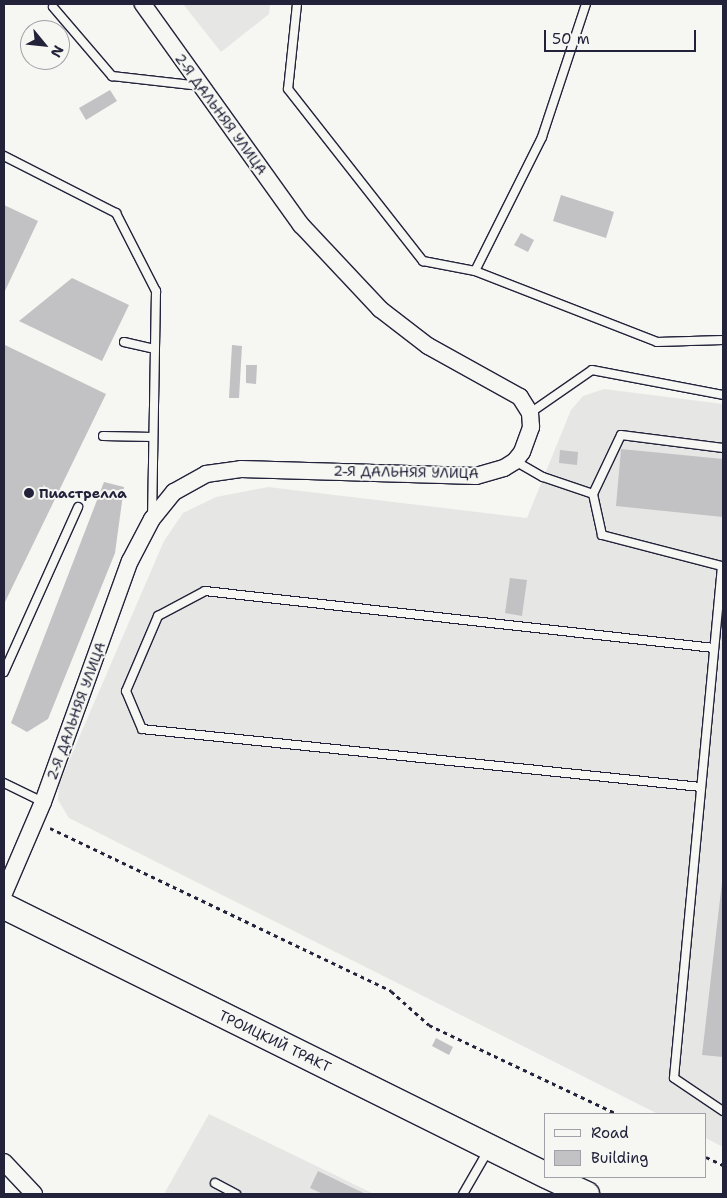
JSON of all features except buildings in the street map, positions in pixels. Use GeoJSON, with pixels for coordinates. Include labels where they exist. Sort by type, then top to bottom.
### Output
{"type":"FeatureCollection","features":[{"type":"Feature","properties":{"kind":"main road","name":"ТРОИЦКИЙ ТРАКТ"},"geometry":{"type":"LineString","coordinates":[[4,906],[544,1174]]}},
{"type":"Feature","properties":{"kind":"main road"},"geometry":{"type":"LineString","coordinates":[[552,1178],[586,1194]]}},
{"type":"Feature","properties":{"kind":"street","name":"2-Я ДАЛЬНЯЯ УЛИЦА"},"geometry":{"type":"LineString","coordinates":[[143,4],[301,225],[380,309],[428,346],[520,397],[530,413]]}},
{"type":"Feature","properties":{"kind":"street"},"geometry":{"type":"LineString","coordinates":[[515,461],[522,452],[531,427],[530,413]]}},
{"type":"Feature","properties":{"kind":"street","name":"2-Я ДАЛЬНЯЯ УЛИЦА"},"geometry":{"type":"LineString","coordinates":[[4,893],[43,802],[130,562],[152,518],[174,492],[206,474],[241,469],[476,476],[504,468],[515,461]]}},
{"type":"Feature","properties":{"kind":"street"},"geometry":{"type":"LineString","coordinates":[[4,1162],[34,1194]]}},
{"type":"Feature","properties":{"kind":"lane"},"geometry":{"type":"LineString","coordinates":[[297,4],[288,89],[423,261],[474,271],[657,342],[723,340]]}},
{"type":"Feature","properties":{"kind":"lane"},"geometry":{"type":"LineString","coordinates":[[474,271],[542,137],[586,4]]}},
{"type":"Feature","properties":{"kind":"lane"},"geometry":{"type":"LineString","coordinates":[[53,7],[112,76],[200,86]]}},
{"type":"Feature","properties":{"kind":"lane"},"geometry":{"type":"LineString","coordinates":[[4,156],[116,213],[156,291],[152,518]]}},
{"type":"Feature","properties":{"kind":"lane"},"geometry":{"type":"LineString","coordinates":[[124,342],[154,349]]}},
{"type":"Feature","properties":{"kind":"lane"},"geometry":{"type":"LineString","coordinates":[[530,413],[592,370],[723,395]]}},
{"type":"Feature","properties":{"kind":"lane"},"geometry":{"type":"LineString","coordinates":[[723,448],[621,435],[593,494],[602,535],[722,566],[674,1078],[723,1111]]}},
{"type":"Feature","properties":{"kind":"lane"},"geometry":{"type":"LineString","coordinates":[[103,436],[153,437]]}},
{"type":"Feature","properties":{"kind":"lane"},"geometry":{"type":"LineString","coordinates":[[515,461],[543,477],[593,494]]}},
{"type":"Feature","properties":{"kind":"lane"},"geometry":{"type":"LineString","coordinates":[[4,672],[78,507]]}},
{"type":"Feature","properties":{"kind":"lane"},"geometry":{"type":"LineString","coordinates":[[701,787],[142,729],[126,691],[158,616],[205,591],[714,648]]}},
{"type":"Feature","properties":{"kind":"lane"},"geometry":{"type":"LineString","coordinates":[[4,783],[43,802]]}},
{"type":"Feature","properties":{"kind":"lane"},"geometry":{"type":"LineString","coordinates":[[463,1194],[490,1147]]}},
{"type":"Feature","properties":{"kind":"lane"},"geometry":{"type":"LineString","coordinates":[[215,1183],[236,1194]]}},
{"type":"Feature","properties":{"kind":"path"},"geometry":{"type":"LineString","coordinates":[[35,821],[391,991],[429,1025],[615,1113]]}},
{"type":"Feature","properties":{"kind":"path"},"geometry":{"type":"LineString","coordinates":[[707,1157],[723,1165]]}},
{"type":"Feature","properties":{"kind":"shaded area"},"geometry":{"type":"Polygon","coordinates":[[[183,4],[270,4],[269,14],[221,52],[183,4]]]}},
{"type":"Feature","properties":{"kind":"shaded area"},"geometry":{"type":"Polygon","coordinates":[[[604,389],[723,404],[723,1147],[707,1139],[707,1113],[656,1113],[69,818],[58,800],[59,784],[164,541],[183,513],[216,497],[268,487],[527,518],[571,410],[583,396],[604,389]]]}},
{"type":"Feature","properties":{"kind":"shaded area"},"geometry":{"type":"Polygon","coordinates":[[[209,1114],[374,1194],[164,1194],[209,1114]]]}},
{"type":"Feature","properties":{"kind":"place","name":"Пиастрелла"},"geometry":{"type":"Point","coordinates":[29,493]}}]}
